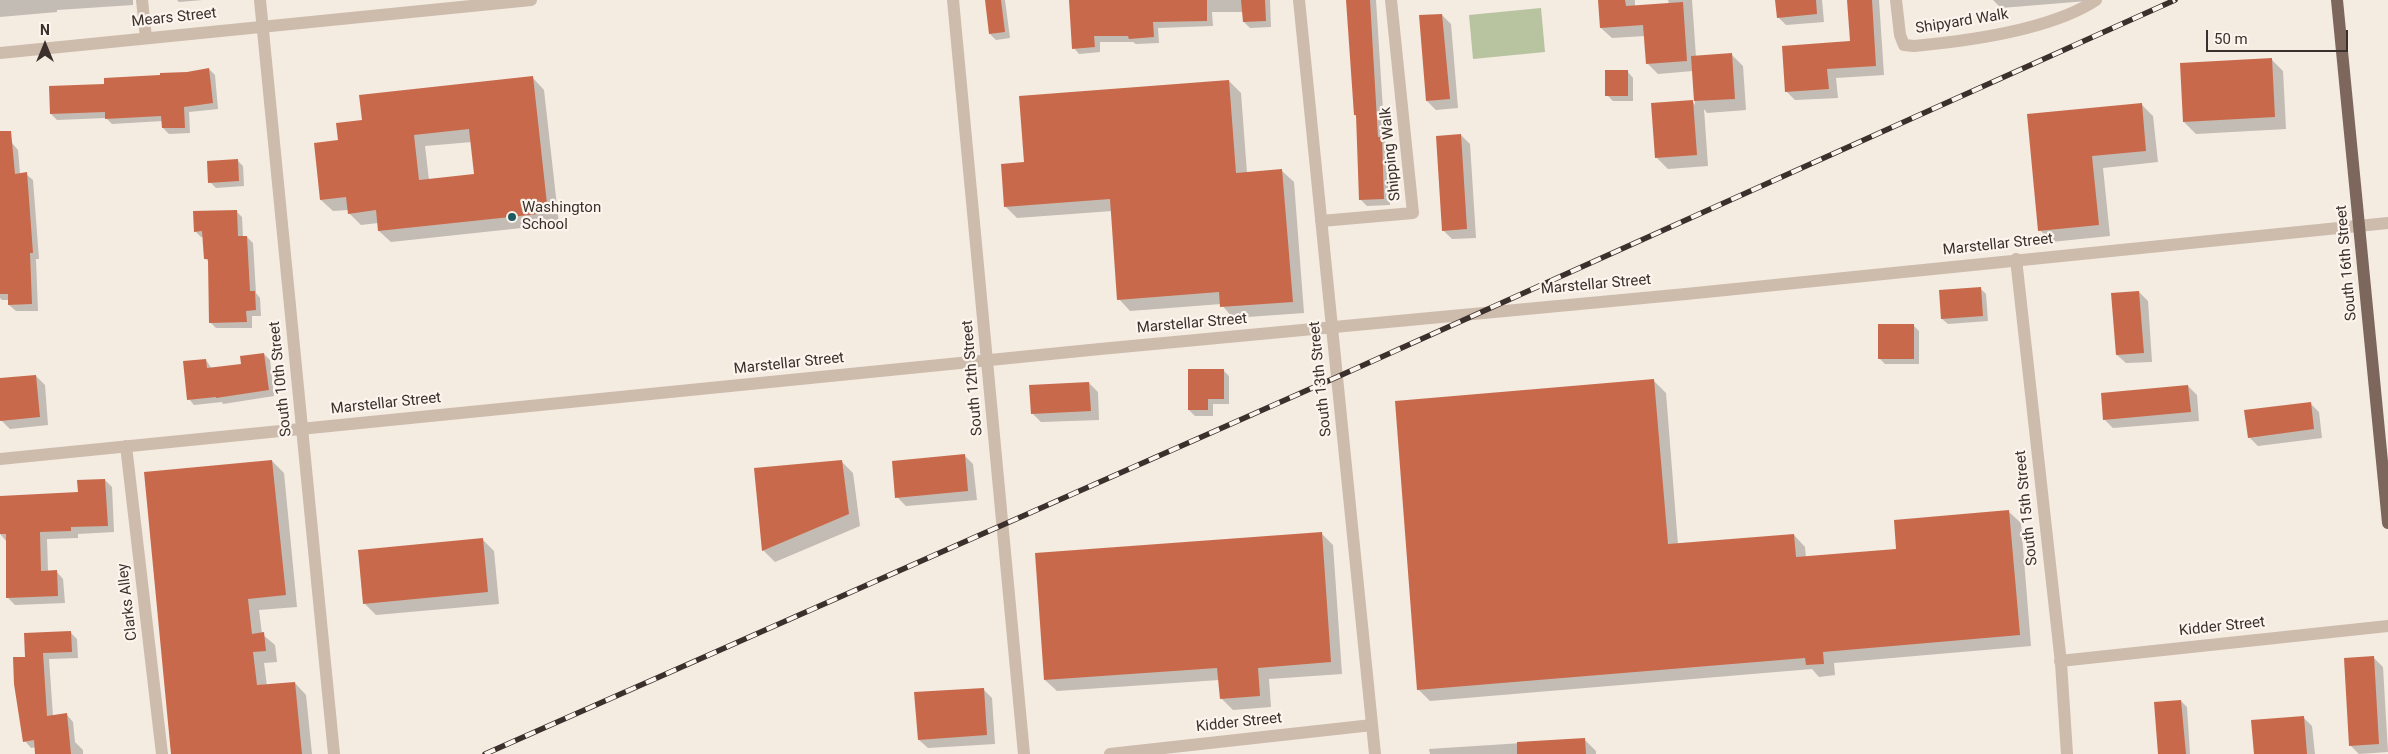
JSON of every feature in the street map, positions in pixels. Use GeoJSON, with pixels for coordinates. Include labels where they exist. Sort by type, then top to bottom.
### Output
{"type":"FeatureCollection","features":[{"type":"Feature","properties":{"kind":"main road","name":"South 16th Street"},"geometry":{"type":"LineString","coordinates":[[2337,0],[2388,523]]}},
{"type":"Feature","properties":{"kind":"street"},"geometry":{"type":"LineString","coordinates":[[142,0],[146,38]]}},
{"type":"Feature","properties":{"kind":"street","name":"South 10th Street"},"geometry":{"type":"LineString","coordinates":[[260,0],[334,754]]}},
{"type":"Feature","properties":{"kind":"street","name":"Mears Street"},"geometry":{"type":"LineString","coordinates":[[0,54],[531,0]]}},
{"type":"Feature","properties":{"kind":"street","name":"South 12th Street"},"geometry":{"type":"LineString","coordinates":[[953,0],[1024,754]]}},
{"type":"Feature","properties":{"kind":"street","name":"South 13th Street"},"geometry":{"type":"LineString","coordinates":[[1299,0],[1375,754]]}},
{"type":"Feature","properties":{"kind":"street","name":"Shipping Walk"},"geometry":{"type":"LineString","coordinates":[[1321,221],[1413,213],[1391,0]]}},
{"type":"Feature","properties":{"kind":"street","name":"Shipyard Walk"},"geometry":{"type":"LineString","coordinates":[[1896,0],[1900,35],[1904,46],[1914,46],[2021,30],[2060,17],[2096,0]]}},
{"type":"Feature","properties":{"kind":"street","name":"Marstellar Street"},"geometry":{"type":"LineString","coordinates":[[0,459],[1332,327],[1686,294],[2388,222]]}},
{"type":"Feature","properties":{"kind":"street","name":"South 15th Street"},"geometry":{"type":"LineString","coordinates":[[2016,259],[2060,661],[2067,754]]}},
{"type":"Feature","properties":{"kind":"street","name":"Clarks Alley"},"geometry":{"type":"LineString","coordinates":[[126,446],[162,754]]}},
{"type":"Feature","properties":{"kind":"street","name":"Kidder Street"},"geometry":{"type":"LineString","coordinates":[[2060,661],[2388,626]]}},
{"type":"Feature","properties":{"kind":"street","name":"Kidder Street"},"geometry":{"type":"LineString","coordinates":[[1110,754],[1372,725]]}},
{"type":"Feature","properties":{"kind":"green space"},"geometry":{"type":"Polygon","coordinates":[[[1541,8],[1545,52],[1473,59],[1469,15],[1541,8]]]}},
{"type":"Feature","properties":{"kind":"building"},"geometry":{"type":"Polygon","coordinates":[[[985,0],[1001,0],[1005,32],[989,34],[985,0]]]}},
{"type":"Feature","properties":{"kind":"building"},"geometry":{"type":"Polygon","coordinates":[[[1069,0],[1207,0],[1207,21],[1153,22],[1154,37],[1129,39],[1128,36],[1094,36],[1095,47],[1072,49],[1069,0]]]}},
{"type":"Feature","properties":{"kind":"building"},"geometry":{"type":"Polygon","coordinates":[[[1241,0],[1265,0],[1266,21],[1243,22],[1241,0]]]}},
{"type":"Feature","properties":{"kind":"building"},"geometry":{"type":"Polygon","coordinates":[[[1346,0],[1370,0],[1378,137],[1382,137],[1384,199],[1359,200],[1356,115],[1354,115],[1346,0]]]}},
{"type":"Feature","properties":{"kind":"building"},"geometry":{"type":"Polygon","coordinates":[[[1598,0],[1625,0],[1626,6],[1683,2],[1687,61],[1646,64],[1643,25],[1600,28],[1598,0]]]}},
{"type":"Feature","properties":{"kind":"building"},"geometry":{"type":"Polygon","coordinates":[[[1775,0],[1816,0],[1817,14],[1777,18],[1775,0]]]}},
{"type":"Feature","properties":{"kind":"building"},"geometry":{"type":"Polygon","coordinates":[[[1847,0],[1872,0],[1876,66],[1827,69],[1829,89],[1785,92],[1782,46],[1850,41],[1847,0]]]}},
{"type":"Feature","properties":{"kind":"building"},"geometry":{"type":"Polygon","coordinates":[[[1442,14],[1450,99],[1426,101],[1419,15],[1442,14]]]}},
{"type":"Feature","properties":{"kind":"building"},"geometry":{"type":"Polygon","coordinates":[[[1732,53],[1735,99],[1694,101],[1691,56],[1732,53]]]}},
{"type":"Feature","properties":{"kind":"building"},"geometry":{"type":"Polygon","coordinates":[[[2272,58],[2275,117],[2183,122],[2180,63],[2272,58]]]}},
{"type":"Feature","properties":{"kind":"building"},"geometry":{"type":"Polygon","coordinates":[[[209,68],[213,103],[184,107],[185,128],[162,128],[161,116],[105,119],[105,112],[50,114],[49,86],[104,84],[104,78],[160,75],[160,73],[187,72],[209,68]]]}},
{"type":"Feature","properties":{"kind":"building"},"geometry":{"type":"Polygon","coordinates":[[[1605,70],[1628,70],[1628,96],[1605,96],[1605,70]]]}},
{"type":"Feature","properties":{"kind":"building"},"geometry":{"type":"Polygon","coordinates":[[[533,76],[548,213],[378,231],[376,210],[348,214],[346,197],[320,200],[314,143],[338,140],[336,123],[362,120],[359,95],[533,76]],[[469,129],[414,135],[419,180],[474,174],[469,129]]]}},
{"type":"Feature","properties":{"kind":"building"},"geometry":{"type":"Polygon","coordinates":[[[1229,80],[1236,173],[1282,169],[1293,302],[1220,307],[1219,292],[1117,300],[1110,199],[1004,207],[1001,164],[1024,162],[1019,96],[1229,80]]]}},
{"type":"Feature","properties":{"kind":"building"},"geometry":{"type":"Polygon","coordinates":[[[1693,100],[1697,155],[1655,158],[1651,103],[1693,100]]]}},
{"type":"Feature","properties":{"kind":"building"},"geometry":{"type":"Polygon","coordinates":[[[2142,103],[2146,151],[2092,156],[2099,225],[2038,231],[2027,114],[2142,103]]]}},
{"type":"Feature","properties":{"kind":"building"},"geometry":{"type":"Polygon","coordinates":[[[0,131],[11,131],[15,174],[27,172],[33,253],[30,253],[32,304],[8,305],[8,294],[0,294],[0,131]]]}},
{"type":"Feature","properties":{"kind":"building"},"geometry":{"type":"Polygon","coordinates":[[[1461,134],[1467,229],[1442,231],[1436,136],[1461,134]]]}},
{"type":"Feature","properties":{"kind":"building"},"geometry":{"type":"Polygon","coordinates":[[[238,159],[239,181],[208,183],[207,161],[238,159]]]}},
{"type":"Feature","properties":{"kind":"building"},"geometry":{"type":"Polygon","coordinates":[[[237,210],[238,236],[247,236],[250,291],[255,291],[256,310],[246,311],[247,322],[209,323],[208,259],[204,259],[202,231],[194,232],[193,211],[237,210]]]}},
{"type":"Feature","properties":{"kind":"building"},"geometry":{"type":"Polygon","coordinates":[[[1981,287],[1983,316],[1941,319],[1939,290],[1981,287]]]}},
{"type":"Feature","properties":{"kind":"building"},"geometry":{"type":"Polygon","coordinates":[[[2139,291],[2144,353],[2116,355],[2111,293],[2139,291]]]}},
{"type":"Feature","properties":{"kind":"building"},"geometry":{"type":"Polygon","coordinates":[[[1878,324],[1914,324],[1914,359],[1878,359],[1878,324]]]}},
{"type":"Feature","properties":{"kind":"building"},"geometry":{"type":"Polygon","coordinates":[[[264,353],[269,390],[216,398],[187,400],[183,361],[206,359],[207,368],[241,364],[240,356],[264,353]]]}},
{"type":"Feature","properties":{"kind":"building"},"geometry":{"type":"Polygon","coordinates":[[[1188,369],[1224,369],[1224,399],[1208,399],[1208,410],[1188,410],[1188,369]]]}},
{"type":"Feature","properties":{"kind":"building"},"geometry":{"type":"Polygon","coordinates":[[[36,375],[40,417],[0,421],[0,378],[36,375]]]}},
{"type":"Feature","properties":{"kind":"building"},"geometry":{"type":"Polygon","coordinates":[[[1654,379],[1668,544],[1794,534],[1796,557],[1896,549],[1894,520],[2009,510],[2020,635],[1823,652],[1824,664],[1806,665],[1805,658],[1417,690],[1395,401],[1654,379]]]}},
{"type":"Feature","properties":{"kind":"building"},"geometry":{"type":"Polygon","coordinates":[[[1089,382],[1091,411],[1031,414],[1029,385],[1089,382]]]}},
{"type":"Feature","properties":{"kind":"building"},"geometry":{"type":"Polygon","coordinates":[[[2188,385],[2191,412],[2103,420],[2101,393],[2188,385]]]}},
{"type":"Feature","properties":{"kind":"building"},"geometry":{"type":"Polygon","coordinates":[[[2311,402],[2314,429],[2248,438],[2244,410],[2311,402]]]}},
{"type":"Feature","properties":{"kind":"building"},"geometry":{"type":"Polygon","coordinates":[[[965,454],[968,491],[895,498],[892,461],[965,454]]]}},
{"type":"Feature","properties":{"kind":"building"},"geometry":{"type":"Polygon","coordinates":[[[272,460],[286,595],[248,599],[252,634],[264,632],[266,651],[253,652],[257,685],[295,682],[302,754],[171,754],[144,472],[272,460]]]}},
{"type":"Feature","properties":{"kind":"building"},"geometry":{"type":"Polygon","coordinates":[[[842,460],[849,514],[762,551],[754,468],[842,460]]]}},
{"type":"Feature","properties":{"kind":"building"},"geometry":{"type":"Polygon","coordinates":[[[105,479],[108,526],[71,527],[71,531],[40,532],[41,571],[57,570],[58,596],[6,598],[6,534],[0,534],[0,496],[78,492],[77,480],[105,479]]]}},
{"type":"Feature","properties":{"kind":"building"},"geometry":{"type":"Polygon","coordinates":[[[1322,532],[1331,662],[1258,668],[1260,696],[1220,699],[1217,668],[1044,680],[1035,553],[1322,532]]]}},
{"type":"Feature","properties":{"kind":"building"},"geometry":{"type":"Polygon","coordinates":[[[483,538],[488,592],[363,604],[358,550],[483,538]]]}},
{"type":"Feature","properties":{"kind":"building"},"geometry":{"type":"Polygon","coordinates":[[[71,631],[72,652],[43,653],[47,716],[67,713],[71,754],[35,754],[34,740],[23,742],[14,684],[13,657],[25,657],[24,633],[71,631]]]}},
{"type":"Feature","properties":{"kind":"building"},"geometry":{"type":"Polygon","coordinates":[[[2374,656],[2379,744],[2349,746],[2344,658],[2374,656]]]}},
{"type":"Feature","properties":{"kind":"building"},"geometry":{"type":"Polygon","coordinates":[[[984,688],[987,735],[918,740],[914,692],[984,688]]]}},
{"type":"Feature","properties":{"kind":"building"},"geometry":{"type":"Polygon","coordinates":[[[2181,700],[2186,754],[2158,754],[2154,702],[2181,700]]]}},
{"type":"Feature","properties":{"kind":"building"},"geometry":{"type":"Polygon","coordinates":[[[2304,716],[2307,754],[2254,754],[2251,720],[2304,716]]]}},
{"type":"Feature","properties":{"kind":"building"},"geometry":{"type":"Polygon","coordinates":[[[1585,738],[1586,754],[1517,754],[1517,742],[1585,738]]]}},
{"type":"Feature","properties":{"kind":"railway"},"geometry":{"type":"LineString","coordinates":[[485,754],[1337,377],[2175,0]]}},
{"type":"Feature","properties":{"kind":"place","name":"Washington School"},"geometry":{"type":"Point","coordinates":[512,217]}}]}
